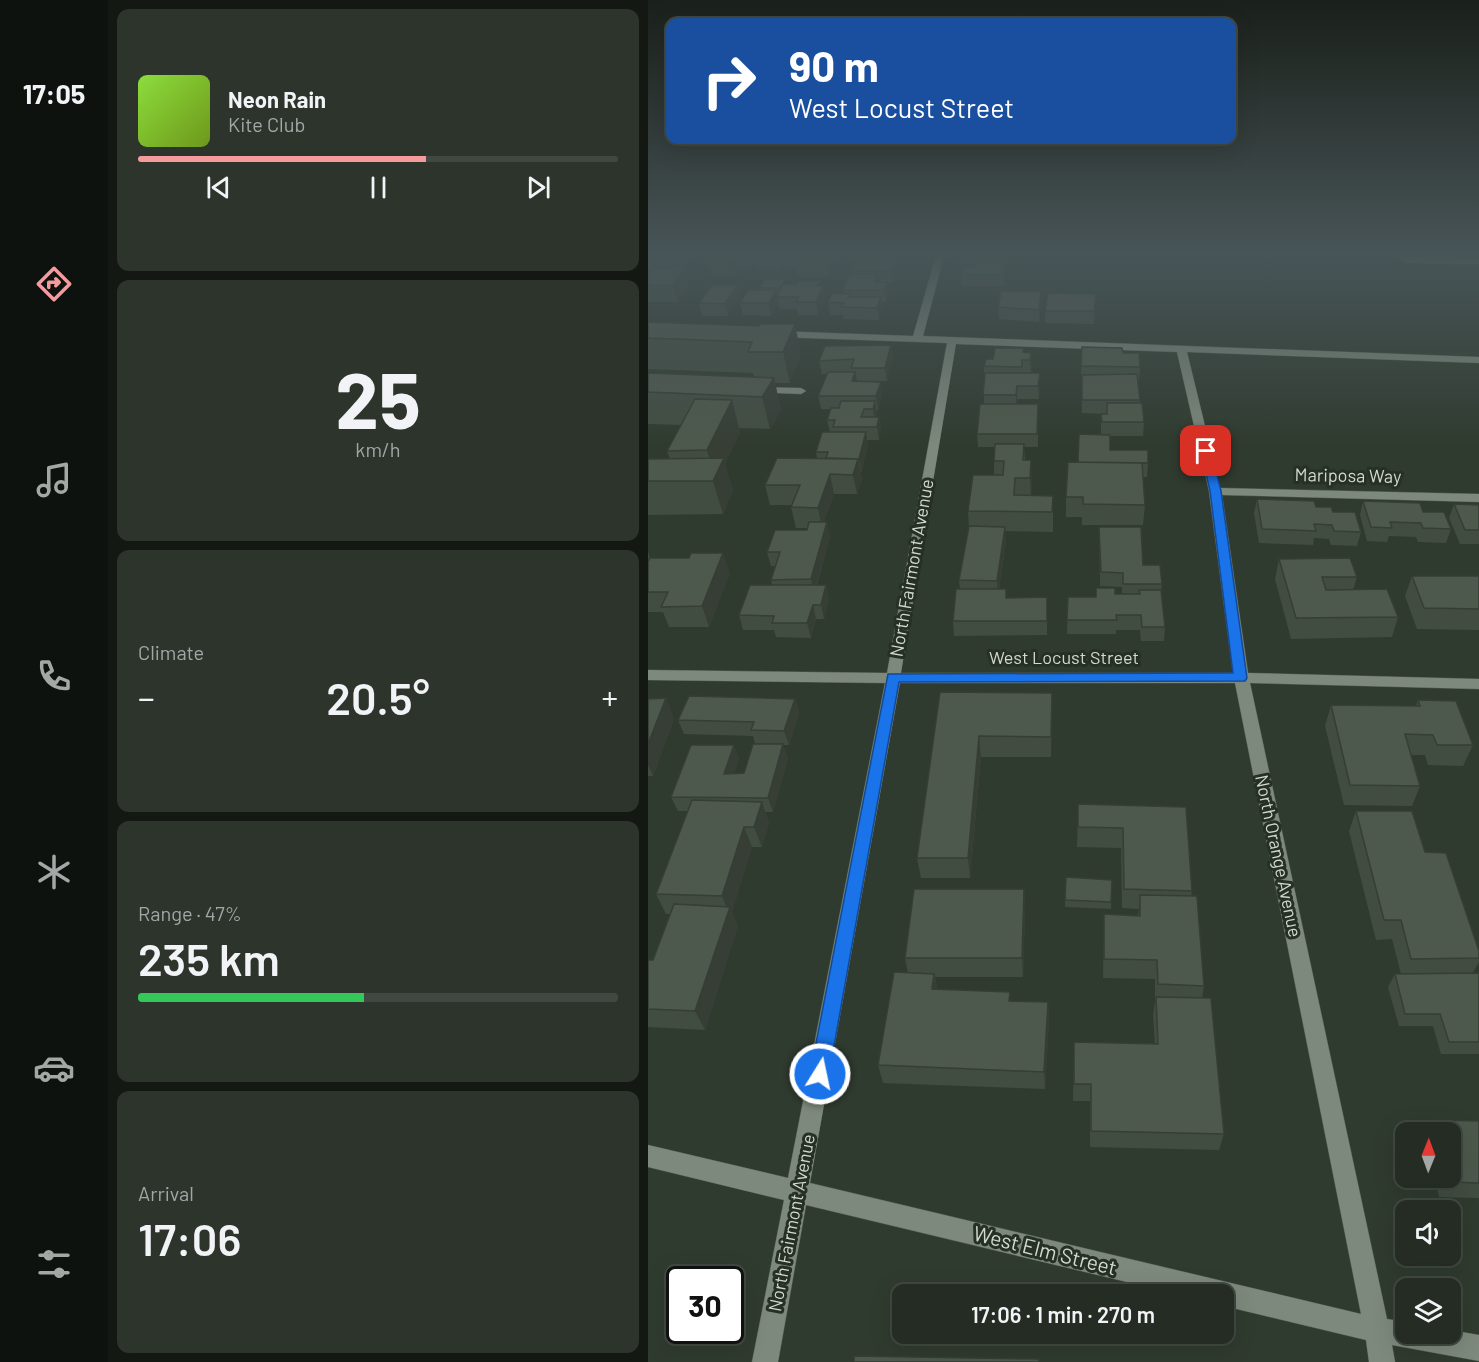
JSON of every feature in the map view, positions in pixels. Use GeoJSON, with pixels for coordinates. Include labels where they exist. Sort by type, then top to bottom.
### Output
{"type":"FeatureCollection","features":[{"type":"Feature","properties":{"kind":"street"},"geometry":{"type":"LineString","coordinates":[[917,339],[922,320]]}},
{"type":"Feature","properties":{"kind":"street"},"geometry":{"type":"LineString","coordinates":[[766,334],[1479,360]]}},
{"type":"Feature","properties":{"kind":"street","name":"North Fairmont Avenue"},"geometry":{"type":"LineString","coordinates":[[765,1362],[893,678],[952,341]]}},
{"type":"Feature","properties":{"kind":"street","name":"North Orange Avenue"},"geometry":{"type":"LineString","coordinates":[[1182,350],[1215,491],[1241,678],[1382,1362]]}},
{"type":"Feature","properties":{"kind":"street"},"geometry":{"type":"LineString","coordinates":[[742,389],[801,392]]}},
{"type":"Feature","properties":{"kind":"street","name":"Mariposa Way"},"geometry":{"type":"LineString","coordinates":[[1215,491],[1479,498]]}},
{"type":"Feature","properties":{"kind":"street","name":"West Locust Street"},"geometry":{"type":"LineString","coordinates":[[648,675],[1241,678],[1479,684]]}},
{"type":"Feature","properties":{"kind":"street","name":"West Elm Street"},"geometry":{"type":"LineString","coordinates":[[648,1156],[1377,1330],[1479,1348]]}},
{"type":"Feature","properties":{"kind":"building"},"geometry":{"type":"Polygon","coordinates":[[[648,322],[759,326],[761,324],[795,324],[783,352],[748,352],[752,342],[648,338],[648,322]]]}},
{"type":"Feature","properties":{"kind":"building"},"geometry":{"type":"Polygon","coordinates":[[[891,345],[885,368],[851,368],[854,359],[819,361],[825,346],[891,345]]]}},
{"type":"Feature","properties":{"kind":"building"},"geometry":{"type":"Polygon","coordinates":[[[1082,347],[1122,348],[1123,353],[1139,353],[1140,367],[1081,366],[1082,347]]]}},
{"type":"Feature","properties":{"kind":"building"},"geometry":{"type":"Polygon","coordinates":[[[995,348],[1024,348],[1023,352],[1031,353],[1030,360],[1022,360],[1022,367],[984,366],[986,359],[993,359],[995,348]]]}},
{"type":"Feature","properties":{"kind":"building"},"geometry":{"type":"Polygon","coordinates":[[[828,372],[855,372],[852,381],[881,382],[876,396],[818,396],[828,372]]]}},
{"type":"Feature","properties":{"kind":"building"},"geometry":{"type":"Polygon","coordinates":[[[648,373],[774,378],[762,397],[648,392],[648,373]]]}},
{"type":"Feature","properties":{"kind":"building"},"geometry":{"type":"Polygon","coordinates":[[[985,373],[1040,373],[1038,386],[1017,386],[1016,395],[983,395],[985,373]]]}},
{"type":"Feature","properties":{"kind":"building"},"geometry":{"type":"Polygon","coordinates":[[[1137,374],[1140,400],[1082,400],[1082,375],[1137,374]]]}},
{"type":"Feature","properties":{"kind":"building"},"geometry":{"type":"Polygon","coordinates":[[[695,399],[732,400],[707,450],[667,451],[695,399]]]}},
{"type":"Feature","properties":{"kind":"building"},"geometry":{"type":"Polygon","coordinates":[[[841,401],[875,401],[873,409],[864,409],[861,417],[879,417],[877,427],[833,427],[835,420],[827,420],[831,408],[839,408],[841,401]]]}},
{"type":"Feature","properties":{"kind":"building"},"geometry":{"type":"Polygon","coordinates":[[[1107,403],[1142,403],[1144,422],[1102,422],[1101,414],[1107,414],[1107,403]]]}},
{"type":"Feature","properties":{"kind":"building"},"geometry":{"type":"Polygon","coordinates":[[[980,404],[1038,404],[1037,434],[977,434],[980,404]]]}},
{"type":"Feature","properties":{"kind":"building"},"geometry":{"type":"Polygon","coordinates":[[[822,432],[866,432],[859,459],[826,458],[828,452],[816,452],[822,432]]]}},
{"type":"Feature","properties":{"kind":"building"},"geometry":{"type":"Polygon","coordinates":[[[1079,434],[1110,435],[1110,450],[1148,450],[1148,463],[1078,462],[1079,434]]]}},
{"type":"Feature","properties":{"kind":"building"},"geometry":{"type":"Polygon","coordinates":[[[995,444],[1024,444],[1023,460],[1031,460],[1030,478],[1015,478],[1014,495],[1053,496],[1052,512],[968,511],[973,475],[1003,475],[1004,461],[994,461],[995,444]]]}},
{"type":"Feature","properties":{"kind":"building"},"geometry":{"type":"Polygon","coordinates":[[[724,458],[713,481],[648,481],[648,459],[724,458]]]}},
{"type":"Feature","properties":{"kind":"building"},"geometry":{"type":"Polygon","coordinates":[[[777,458],[858,459],[853,475],[830,474],[818,508],[791,507],[800,485],[765,485],[777,458]]]}},
{"type":"Feature","properties":{"kind":"building"},"geometry":{"type":"Polygon","coordinates":[[[1068,462],[1142,463],[1145,505],[1083,504],[1083,497],[1066,497],[1068,462]]]}},
{"type":"Feature","properties":{"kind":"building"},"geometry":{"type":"Polygon","coordinates":[[[1257,499],[1314,501],[1316,507],[1331,507],[1333,512],[1355,512],[1361,532],[1334,531],[1332,525],[1314,524],[1316,531],[1262,529],[1257,499]]]}},
{"type":"Feature","properties":{"kind":"building"},"geometry":{"type":"Polygon","coordinates":[[[1363,501],[1420,503],[1423,512],[1444,512],[1451,529],[1423,528],[1421,523],[1390,522],[1392,528],[1371,527],[1363,501]]]}},
{"type":"Feature","properties":{"kind":"building"},"geometry":{"type":"Polygon","coordinates":[[[1454,504],[1479,505],[1479,530],[1465,530],[1454,504]]]}},
{"type":"Feature","properties":{"kind":"building"},"geometry":{"type":"Polygon","coordinates":[[[809,522],[827,522],[811,579],[771,580],[780,552],[767,552],[775,530],[807,530],[809,522]]]}},
{"type":"Feature","properties":{"kind":"building"},"geometry":{"type":"Polygon","coordinates":[[[969,526],[1005,527],[997,581],[959,580],[969,526]]]}},
{"type":"Feature","properties":{"kind":"building"},"geometry":{"type":"Polygon","coordinates":[[[1099,527],[1141,527],[1143,565],[1160,565],[1162,584],[1123,584],[1123,573],[1101,572],[1099,527]]]}},
{"type":"Feature","properties":{"kind":"building"},"geometry":{"type":"Polygon","coordinates":[[[691,553],[723,553],[702,606],[661,607],[668,592],[648,592],[650,558],[689,558],[691,553]]]}},
{"type":"Feature","properties":{"kind":"building"},"geometry":{"type":"Polygon","coordinates":[[[1350,558],[1357,577],[1322,577],[1326,590],[1387,589],[1398,617],[1296,618],[1279,559],[1350,558]]]}},
{"type":"Feature","properties":{"kind":"building"},"geometry":{"type":"Polygon","coordinates":[[[1412,576],[1479,576],[1479,609],[1424,608],[1412,576]]]}},
{"type":"Feature","properties":{"kind":"building"},"geometry":{"type":"Polygon","coordinates":[[[750,585],[826,585],[821,605],[813,605],[807,623],[772,623],[774,616],[739,615],[750,585]]]}},
{"type":"Feature","properties":{"kind":"building"},"geometry":{"type":"Polygon","coordinates":[[[1096,588],[1115,588],[1115,594],[1140,594],[1139,590],[1161,590],[1165,627],[1142,627],[1141,615],[1116,615],[1117,620],[1067,620],[1068,597],[1096,597],[1096,588]]]}},
{"type":"Feature","properties":{"kind":"building"},"geometry":{"type":"Polygon","coordinates":[[[956,589],[1006,589],[1006,598],[1047,597],[1047,621],[953,621],[956,589]]]}},
{"type":"Feature","properties":{"kind":"building"},"geometry":{"type":"Polygon","coordinates":[[[940,692],[1052,693],[1051,737],[979,736],[968,858],[917,858],[940,692]]]}},
{"type":"Feature","properties":{"kind":"building"},"geometry":{"type":"Polygon","coordinates":[[[689,696],[795,699],[784,731],[751,730],[754,722],[678,720],[689,696]]]}},
{"type":"Feature","properties":{"kind":"building"},"geometry":{"type":"Polygon","coordinates":[[[666,698],[648,744],[648,699],[666,698]]]}},
{"type":"Feature","properties":{"kind":"building"},"geometry":{"type":"Polygon","coordinates":[[[1418,700],[1456,701],[1473,745],[1437,745],[1433,735],[1405,734],[1420,786],[1350,785],[1331,705],[1420,706],[1418,700]]]}},
{"type":"Feature","properties":{"kind":"building"},"geometry":{"type":"Polygon","coordinates":[[[753,744],[783,744],[768,798],[671,797],[691,745],[734,745],[724,774],[744,773],[753,744]]]}},
{"type":"Feature","properties":{"kind":"building"},"geometry":{"type":"Polygon","coordinates":[[[692,800],[762,802],[754,827],[744,827],[722,896],[656,894],[692,800]]]}},
{"type":"Feature","properties":{"kind":"building"},"geometry":{"type":"Polygon","coordinates":[[[1078,804],[1186,807],[1192,891],[1124,889],[1123,828],[1078,827],[1078,804]]]}},
{"type":"Feature","properties":{"kind":"building"},"geometry":{"type":"Polygon","coordinates":[[[1356,811],[1412,811],[1425,852],[1446,853],[1479,951],[1479,958],[1411,959],[1401,920],[1384,920],[1356,811]]]}},
{"type":"Feature","properties":{"kind":"building"},"geometry":{"type":"Polygon","coordinates":[[[1066,877],[1112,880],[1111,902],[1065,900],[1066,877]]]}},
{"type":"Feature","properties":{"kind":"building"},"geometry":{"type":"Polygon","coordinates":[[[914,889],[1024,889],[1022,958],[905,958],[914,889]]]}},
{"type":"Feature","properties":{"kind":"building"},"geometry":{"type":"Polygon","coordinates":[[[1140,895],[1197,896],[1204,986],[1158,984],[1157,960],[1104,959],[1104,914],[1140,916],[1140,895]]]}},
{"type":"Feature","properties":{"kind":"building"},"geometry":{"type":"Polygon","coordinates":[[[674,904],[730,907],[695,1011],[648,1009],[648,960],[653,960],[674,904]]]}},
{"type":"Feature","properties":{"kind":"building"},"geometry":{"type":"Polygon","coordinates":[[[894,972],[934,974],[932,989],[1010,992],[1009,1001],[1048,1002],[1044,1072],[878,1065],[894,972]]]}},
{"type":"Feature","properties":{"kind":"building"},"geometry":{"type":"Polygon","coordinates":[[[1479,973],[1479,1042],[1449,1042],[1440,1014],[1405,1014],[1395,974],[1479,973]]]}},
{"type":"Feature","properties":{"kind":"building"},"geometry":{"type":"Polygon","coordinates":[[[1156,997],[1211,998],[1224,1134],[1091,1131],[1091,1084],[1074,1084],[1074,1042],[1158,1044],[1156,997]]]}},
{"type":"Feature","properties":{"kind":"building"},"geometry":{"type":"Polygon","coordinates":[[[1437,1120],[1479,1121],[1479,1183],[1461,1182],[1461,1122],[1438,1122],[1437,1120]]]}},
{"type":"Feature","properties":{"kind":"building"},"geometry":{"type":"Polygon","coordinates":[[[854,1356],[1039,1359],[1039,1362],[854,1362],[854,1356]]]}},
{"type":"Feature","properties":{"kind":"route"},"geometry":{"type":"LineString","coordinates":[[820,1074],[893,678],[1241,678],[1215,491],[1206,451]]}}]}
